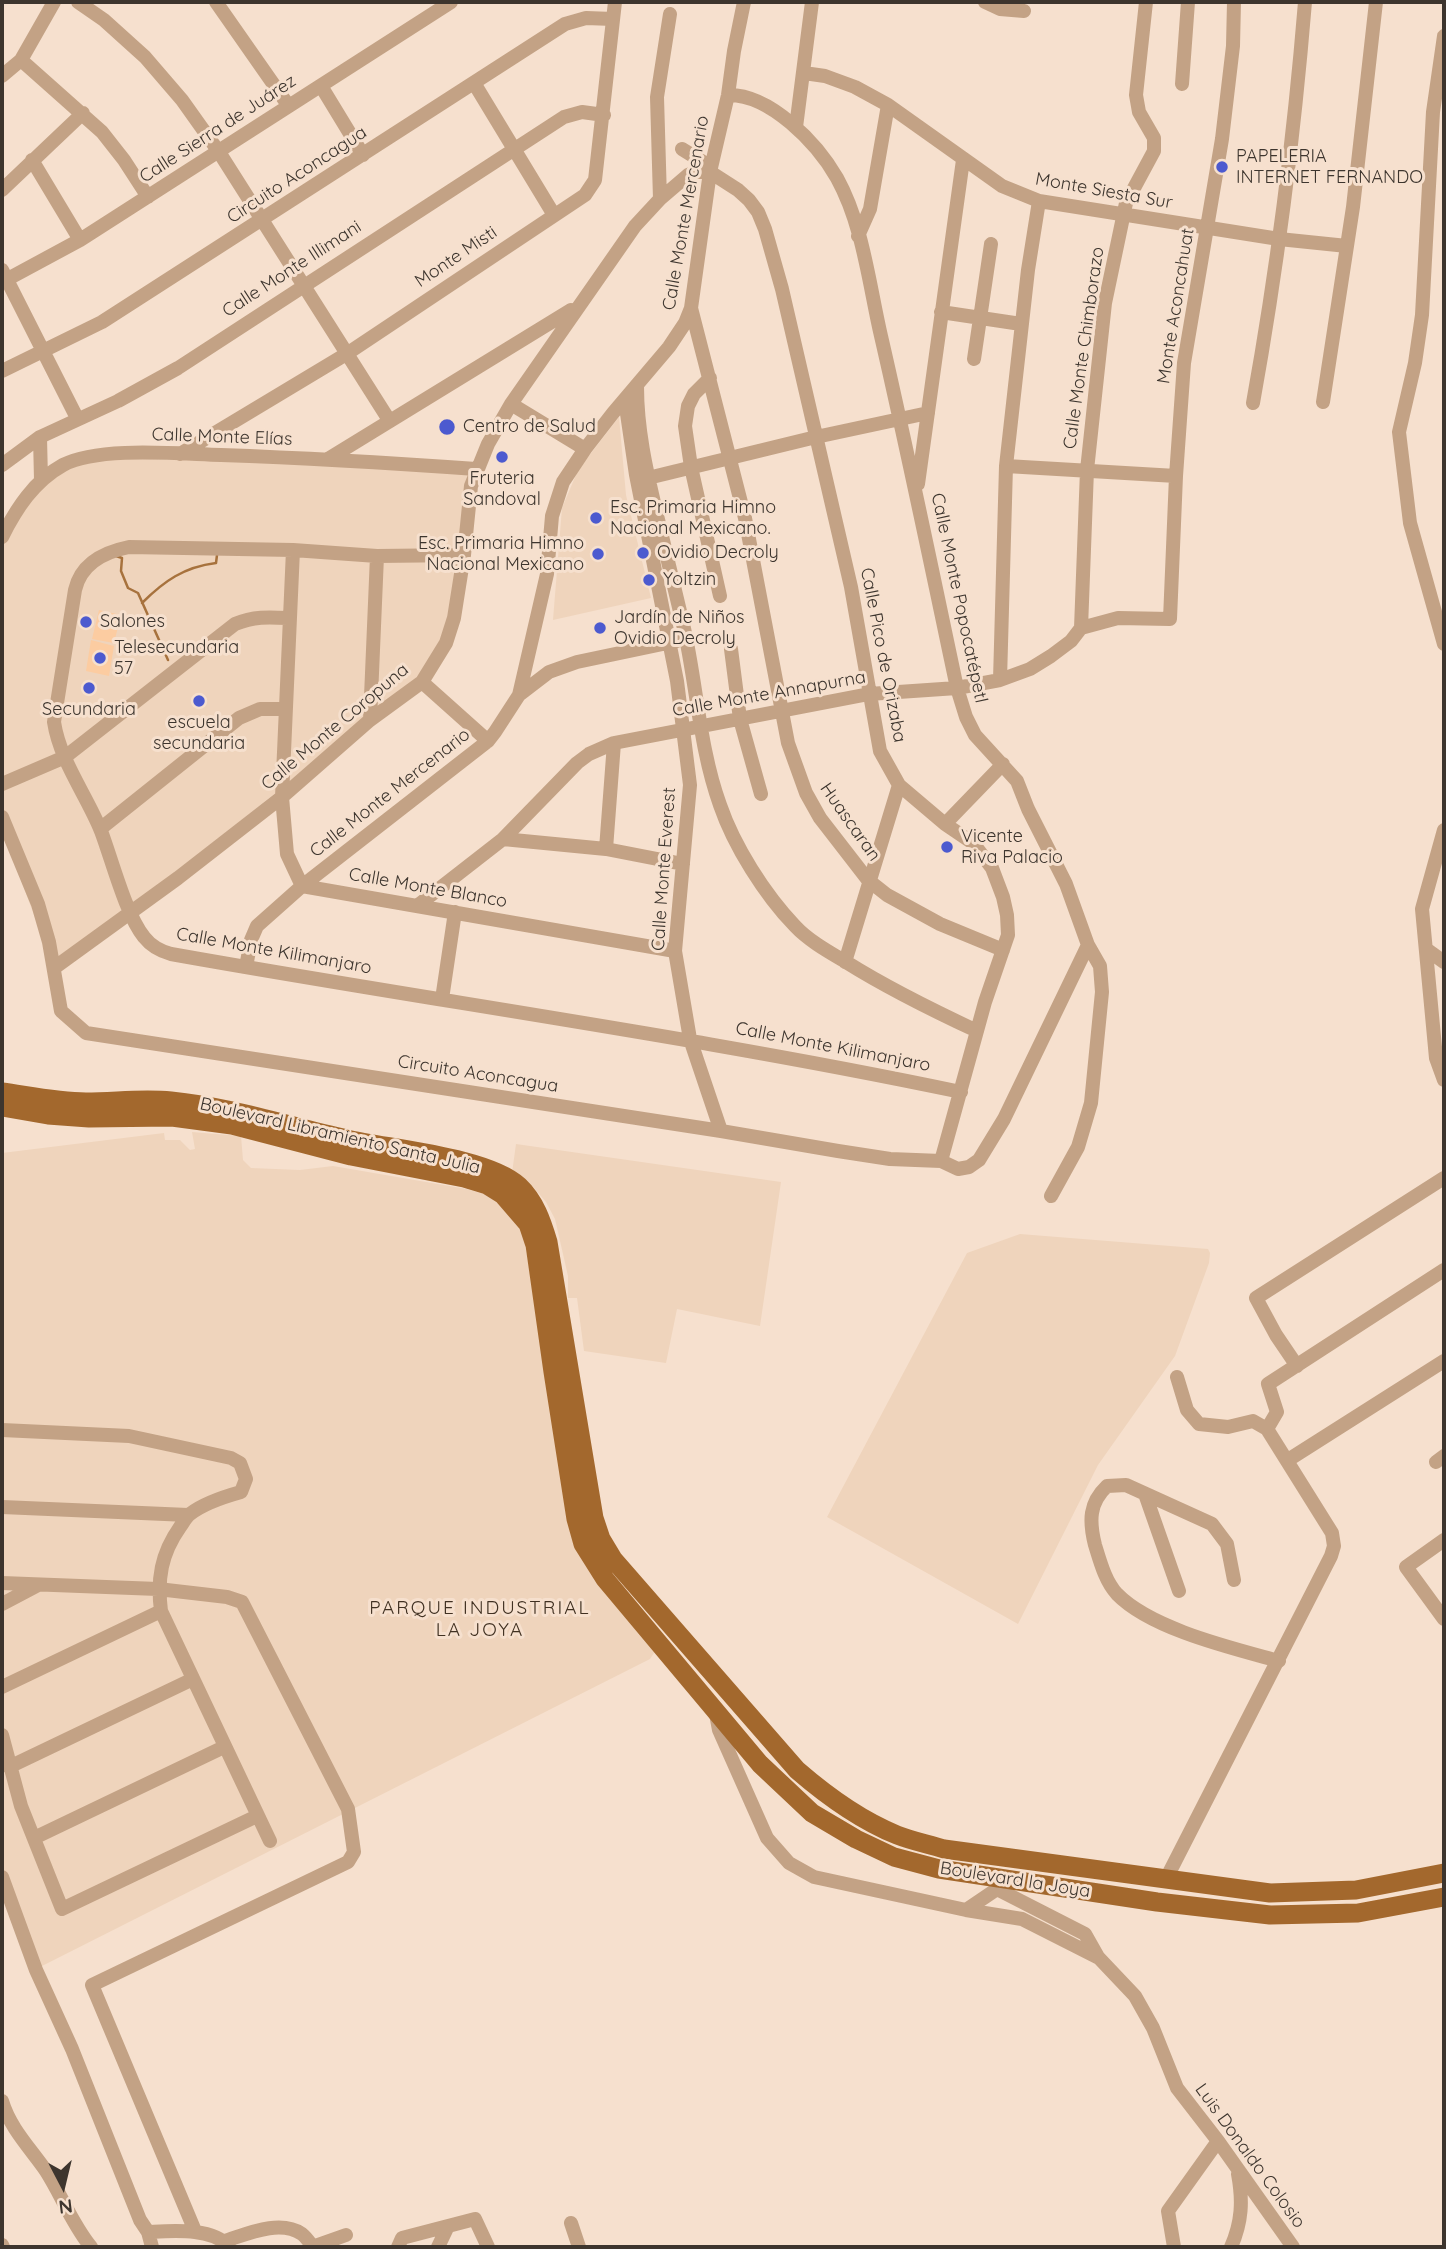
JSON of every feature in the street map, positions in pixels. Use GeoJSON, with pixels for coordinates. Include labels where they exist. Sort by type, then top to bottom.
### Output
{"type":"FeatureCollection","features":[{"type":"Feature","properties":{"kind":"main road","name":"Boulevard Libramiento Santa Julia"},"geometry":{"type":"LineString","coordinates":[[2,1092],[86,1102],[138,1099],[169,1101],[233,1110],[351,1140],[464,1162],[498,1172],[519,1185],[535,1206],[548,1242],[594,1518],[601,1539],[674,1644]]}},
{"type":"Feature","properties":{"kind":"main road","name":"Boulevard Libramiento Santa Julia"},"geometry":{"type":"LineString","coordinates":[[2,1107],[48,1115],[89,1118],[172,1117],[232,1125],[351,1156],[464,1178],[487,1185],[503,1195],[528,1224],[535,1245],[576,1519],[583,1544],[605,1579],[674,1644]]}},
{"type":"Feature","properties":{"kind":"main road","name":"Boulevard la Joya"},"geometry":{"type":"LineString","coordinates":[[674,1644],[716,1712],[760,1764],[790,1794],[812,1813],[856,1839],[894,1857],[1001,1883],[1270,1915],[1358,1913],[1444,1897]]}},
{"type":"Feature","properties":{"kind":"main road","name":"Boulevard la Joya"},"geometry":{"type":"LineString","coordinates":[[674,1644],[797,1770],[824,1793],[858,1815],[898,1835],[944,1849],[1270,1893],[1356,1890],[1444,1874]]}},
{"type":"Feature","properties":{"kind":"street"},"geometry":{"type":"LineString","coordinates":[[2,76],[21,60],[54,2]]}},
{"type":"Feature","properties":{"kind":"street"},"geometry":{"type":"LineString","coordinates":[[78,2],[104,20],[162,74],[219,152],[389,420]]}},
{"type":"Feature","properties":{"kind":"street","name":"Calle Sierra de Juárez"},"geometry":{"type":"LineString","coordinates":[[3,277],[80,240],[451,2]]}},
{"type":"Feature","properties":{"kind":"street","name":"Monte Misti"},"geometry":{"type":"LineString","coordinates":[[180,454],[348,353],[585,195],[595,180],[615,2]]}},
{"type":"Feature","properties":{"kind":"street","name":"Calle Monte Mercenario"},"geometry":{"type":"LineString","coordinates":[[246,967],[251,940],[257,926],[302,886],[488,741],[519,695],[547,574],[552,516],[563,482],[585,449],[669,348],[691,308],[711,170],[728,95],[744,2]]}},
{"type":"Feature","properties":{"kind":"street"},"geometry":{"type":"LineString","coordinates":[[796,127],[812,2]]}},
{"type":"Feature","properties":{"kind":"street"},"geometry":{"type":"LineString","coordinates":[[985,2],[1000,9],[1024,11]]}},
{"type":"Feature","properties":{"kind":"street","name":"Calle Monte Chimborazo"},"geometry":{"type":"LineString","coordinates":[[1081,628],[1087,470],[1105,303],[1122,215],[1154,151],[1154,138],[1139,112],[1136,95],[1146,2]]}},
{"type":"Feature","properties":{"kind":"street"},"geometry":{"type":"LineString","coordinates":[[1182,84],[1188,2]]}},
{"type":"Feature","properties":{"kind":"street","name":"Monte Aconcahuat"},"geometry":{"type":"LineString","coordinates":[[1170,618],[1184,363],[1208,228],[1230,78],[1234,2]]}},
{"type":"Feature","properties":{"kind":"street"},"geometry":{"type":"LineString","coordinates":[[1253,403],[1273,294],[1289,174],[1305,2]]}},
{"type":"Feature","properties":{"kind":"street"},"geometry":{"type":"LineString","coordinates":[[1323,402],[1347,246],[1376,2]]}},
{"type":"Feature","properties":{"kind":"street"},"geometry":{"type":"LineString","coordinates":[[220,3],[288,105]]}},
{"type":"Feature","properties":{"kind":"street"},"geometry":{"type":"LineString","coordinates":[[660,199],[657,97],[670,14]]}},
{"type":"Feature","properties":{"kind":"street","name":"Circuito Aconcagua"},"geometry":{"type":"LineString","coordinates":[[2,371],[102,322],[565,24],[586,18],[613,19]]}},
{"type":"Feature","properties":{"kind":"street"},"geometry":{"type":"LineString","coordinates":[[1444,36],[1433,112],[1422,315],[1415,363],[1399,432],[1410,523],[1444,644]]}},
{"type":"Feature","properties":{"kind":"street"},"geometry":{"type":"LineString","coordinates":[[21,60],[83,113],[124,160],[148,197]]}},
{"type":"Feature","properties":{"kind":"street","name":"Monte Siesta Sur"},"geometry":{"type":"LineString","coordinates":[[804,73],[841,81],[888,105],[1002,186],[1039,201],[1279,239],[1347,246]]}},
{"type":"Feature","properties":{"kind":"street"},"geometry":{"type":"LineString","coordinates":[[474,83],[554,215]]}},
{"type":"Feature","properties":{"kind":"street"},"geometry":{"type":"LineString","coordinates":[[321,86],[363,155]]}},
{"type":"Feature","properties":{"kind":"street","name":"Calle Monte Popocatépetl"},"geometry":{"type":"LineString","coordinates":[[728,95],[740,94],[757,101],[796,127],[826,161],[849,206],[900,419],[957,688],[966,718],[975,735],[1017,782],[1066,884],[1088,946],[1100,966],[1101,992],[1091,1103],[1078,1147],[1051,1196]]}},
{"type":"Feature","properties":{"kind":"street"},"geometry":{"type":"LineString","coordinates":[[858,236],[870,209],[888,105]]}},
{"type":"Feature","properties":{"kind":"street"},"geometry":{"type":"LineString","coordinates":[[2,190],[83,113]]}},
{"type":"Feature","properties":{"kind":"street","name":"Calle Monte Illimani"},"geometry":{"type":"LineString","coordinates":[[2,465],[40,437],[156,380],[514,148],[573,113],[604,115]]}},
{"type":"Feature","properties":{"kind":"street"},"geometry":{"type":"LineString","coordinates":[[682,149],[711,170]]}},
{"type":"Feature","properties":{"kind":"street"},"geometry":{"type":"LineString","coordinates":[[32,160],[80,240]]}},
{"type":"Feature","properties":{"kind":"street"},"geometry":{"type":"LineString","coordinates":[[916,496],[963,160]]}},
{"type":"Feature","properties":{"kind":"street","name":"Calle Monte Coropuna"},"geometry":{"type":"LineString","coordinates":[[54,968],[131,914],[282,797],[370,720],[422,682],[446,643],[457,600],[469,497],[476,469],[511,404],[635,226],[660,199],[688,175],[711,170]]}},
{"type":"Feature","properties":{"kind":"street","name":"Calle Pico de Orizaba"},"geometry":{"type":"LineString","coordinates":[[711,170],[738,190],[758,212],[782,289],[851,587],[880,751],[899,785],[972,843],[992,868],[1003,897],[1008,936],[941,1161]]}},
{"type":"Feature","properties":{"kind":"street"},"geometry":{"type":"LineString","coordinates":[[1000,680],[1006,466],[1021,324],[1039,201]]}},
{"type":"Feature","properties":{"kind":"street"},"geometry":{"type":"LineString","coordinates":[[974,359],[991,244]]}},
{"type":"Feature","properties":{"kind":"street"},"geometry":{"type":"LineString","coordinates":[[3,277],[44,350],[77,418]]}},
{"type":"Feature","properties":{"kind":"street"},"geometry":{"type":"LineString","coordinates":[[328,459],[577,306]]}},
{"type":"Feature","properties":{"kind":"street","name":"Huascaran"},"geometry":{"type":"LineString","coordinates":[[691,308],[730,458],[788,743],[806,793],[840,847],[870,882],[887,895],[940,924],[1003,950]]}},
{"type":"Feature","properties":{"kind":"street"},"geometry":{"type":"LineString","coordinates":[[941,312],[1021,324]]}},
{"type":"Feature","properties":{"kind":"street"},"geometry":{"type":"LineString","coordinates":[[710,378],[694,394],[685,426],[691,467],[720,596]]}},
{"type":"Feature","properties":{"kind":"street","name":"Calle Monte Everest"},"geometry":{"type":"LineString","coordinates":[[637,386],[638,419],[648,478],[686,639],[692,728],[691,785],[676,951],[690,1039],[721,1131]]}},
{"type":"Feature","properties":{"kind":"street","name":"Calle Monte Everest"},"geometry":{"type":"LineString","coordinates":[[625,400],[636,475],[669,643],[692,728]]}},
{"type":"Feature","properties":{"kind":"street"},"geometry":{"type":"LineString","coordinates":[[511,404],[585,449]]}},
{"type":"Feature","properties":{"kind":"street"},"geometry":{"type":"LineString","coordinates":[[648,478],[928,413]]}},
{"type":"Feature","properties":{"kind":"street"},"geometry":{"type":"LineString","coordinates":[[40,437],[41,481]]}},
{"type":"Feature","properties":{"kind":"street","name":"Calle Monte Elías"},"geometry":{"type":"LineString","coordinates":[[2,537],[24,499],[41,481],[64,465],[85,457],[180,454],[328,459],[476,469]]}},
{"type":"Feature","properties":{"kind":"street"},"geometry":{"type":"LineString","coordinates":[[1006,466],[1176,476]]}},
{"type":"Feature","properties":{"kind":"street","name":"Calle Monte Kilimanjaro"},"geometry":{"type":"LineString","coordinates":[[464,555],[377,556],[293,550],[129,547],[112,551],[86,567],[75,590],[54,722],[57,741],[100,829],[131,914],[144,938],[161,951],[690,1039],[961,1092]]}},
{"type":"Feature","properties":{"kind":"street"},"geometry":{"type":"LineString","coordinates":[[293,550],[282,797],[287,854],[302,886]]}},
{"type":"Feature","properties":{"kind":"street"},"geometry":{"type":"LineString","coordinates":[[370,720],[377,556]]}},
{"type":"Feature","properties":{"kind":"street"},"geometry":{"type":"LineString","coordinates":[[2,784],[65,757],[236,624],[261,616],[289,618]]}},
{"type":"Feature","properties":{"kind":"street","name":"Calle Monte Annapurna"},"geometry":{"type":"LineString","coordinates":[[416,906],[503,839],[577,763],[589,754],[614,743],[869,694],[957,688],[1000,680],[1030,669],[1051,656],[1071,641],[1081,628],[1118,618],[1170,618]]}},
{"type":"Feature","properties":{"kind":"street"},"geometry":{"type":"LineString","coordinates":[[519,695],[549,673],[577,662],[686,639]]}},
{"type":"Feature","properties":{"kind":"street"},"geometry":{"type":"LineString","coordinates":[[731,649],[740,719],[761,794]]}},
{"type":"Feature","properties":{"kind":"street"},"geometry":{"type":"LineString","coordinates":[[422,682],[488,741]]}},
{"type":"Feature","properties":{"kind":"street"},"geometry":{"type":"LineString","coordinates":[[100,829],[239,718],[260,709],[285,709]]}},
{"type":"Feature","properties":{"kind":"street"},"geometry":{"type":"LineString","coordinates":[[692,728],[730,832],[771,896],[796,927],[845,962],[926,1008],[978,1031]]}},
{"type":"Feature","properties":{"kind":"street"},"geometry":{"type":"LineString","coordinates":[[606,849],[614,743]]}},
{"type":"Feature","properties":{"kind":"street"},"geometry":{"type":"LineString","coordinates":[[945,824],[1003,764]]}},
{"type":"Feature","properties":{"kind":"street"},"geometry":{"type":"LineString","coordinates":[[845,962],[899,785]]}},
{"type":"Feature","properties":{"kind":"street","name":"Circuito Aconcagua"},"geometry":{"type":"LineString","coordinates":[[2,817],[38,904],[54,968],[61,1011],[86,1032],[877,1157],[941,1161]]}},
{"type":"Feature","properties":{"kind":"street"},"geometry":{"type":"LineString","coordinates":[[1444,830],[1422,909],[1436,1058],[1444,1080]]}},
{"type":"Feature","properties":{"kind":"street"},"geometry":{"type":"LineString","coordinates":[[503,839],[606,849],[683,864]]}},
{"type":"Feature","properties":{"kind":"street","name":"Calle Monte Blanco"},"geometry":{"type":"LineString","coordinates":[[302,886],[676,951]]}},
{"type":"Feature","properties":{"kind":"street"},"geometry":{"type":"LineString","coordinates":[[442,999],[455,912]]}},
{"type":"Feature","properties":{"kind":"street"},"geometry":{"type":"LineString","coordinates":[[941,1161],[958,1169],[969,1167],[979,1160],[1004,1119],[1088,946]]}},
{"type":"Feature","properties":{"kind":"street"},"geometry":{"type":"LineString","coordinates":[[1426,949],[1444,962]]}},
{"type":"Feature","properties":{"kind":"street"},"geometry":{"type":"LineString","coordinates":[[1297,1366],[1256,1298],[1444,1178]]}},
{"type":"Feature","properties":{"kind":"street"},"geometry":{"type":"LineString","coordinates":[[1267,1429],[1278,1412],[1268,1384],[1444,1270]]}},
{"type":"Feature","properties":{"kind":"street"},"geometry":{"type":"LineString","coordinates":[[1288,1460],[1444,1361]]}},
{"type":"Feature","properties":{"kind":"street"},"geometry":{"type":"LineString","coordinates":[[1166,1879],[1279,1661],[1334,1546],[1332,1533],[1267,1429],[1253,1421],[1228,1427],[1199,1424],[1187,1410],[1177,1377]]}},
{"type":"Feature","properties":{"kind":"street"},"geometry":{"type":"LineString","coordinates":[[2,1430],[129,1436],[231,1458],[240,1463],[246,1479],[241,1492],[219,1498],[188,1515],[173,1536],[162,1559],[158,1589],[161,1611],[270,1841]]}},
{"type":"Feature","properties":{"kind":"street"},"geometry":{"type":"LineString","coordinates":[[1234,1580],[1227,1544],[1212,1524],[1126,1485],[1107,1486],[1096,1497],[1092,1508],[1096,1546],[1101,1565],[1115,1592],[1132,1607],[1167,1625],[1223,1646],[1279,1661]]}},
{"type":"Feature","properties":{"kind":"street"},"geometry":{"type":"LineString","coordinates":[[1145,1494],[1180,1591]]}},
{"type":"Feature","properties":{"kind":"street"},"geometry":{"type":"LineString","coordinates":[[2,1507],[188,1515]]}},
{"type":"Feature","properties":{"kind":"street"},"geometry":{"type":"LineString","coordinates":[[1444,1541],[1406,1567],[1444,1619]]}},
{"type":"Feature","properties":{"kind":"street"},"geometry":{"type":"LineString","coordinates":[[2,1583],[158,1589],[227,1597],[242,1602],[348,1809],[354,1852],[348,1862],[92,1985],[195,2231]]}},
{"type":"Feature","properties":{"kind":"street"},"geometry":{"type":"LineString","coordinates":[[2,1604],[42,1583]]}},
{"type":"Feature","properties":{"kind":"street"},"geometry":{"type":"LineString","coordinates":[[2,1687],[161,1611]]}},
{"type":"Feature","properties":{"kind":"street"},"geometry":{"type":"LineString","coordinates":[[9,1767],[194,1679]]}},
{"type":"Feature","properties":{"kind":"street","name":"Luis Donaldo Colosio"},"geometry":{"type":"LineString","coordinates":[[716,1712],[719,1730],[767,1838],[789,1863],[814,1877],[966,1910],[1022,1919],[1099,1958],[1135,1996],[1153,2028],[1177,2088],[1237,2166],[1286,2241],[1293,2247]]}},
{"type":"Feature","properties":{"kind":"street"},"geometry":{"type":"LineString","coordinates":[[2,1735],[9,1767],[62,1909],[257,1816]]}},
{"type":"Feature","properties":{"kind":"street"},"geometry":{"type":"LineString","coordinates":[[34,1838],[225,1747]]}},
{"type":"Feature","properties":{"kind":"street"},"geometry":{"type":"LineString","coordinates":[[2,1877],[36,1970],[140,2220],[148,2232],[152,2247]]}},
{"type":"Feature","properties":{"kind":"street"},"geometry":{"type":"LineString","coordinates":[[966,1910],[1001,1883],[1085,1934],[1099,1958]]}},
{"type":"Feature","properties":{"kind":"street"},"geometry":{"type":"LineString","coordinates":[[2,2101],[12,2126],[47,2173],[79,2233],[91,2247]]}},
{"type":"Feature","properties":{"kind":"street"},"geometry":{"type":"LineString","coordinates":[[1174,2247],[1168,2211],[1218,2141]]}},
{"type":"Feature","properties":{"kind":"street"},"geometry":{"type":"LineString","coordinates":[[1231,2247],[1240,2227],[1242,2199],[1237,2166]]}},
{"type":"Feature","properties":{"kind":"street"},"geometry":{"type":"LineString","coordinates":[[400,2242],[475,2219],[486,2247]]}},
{"type":"Feature","properties":{"kind":"street"},"geometry":{"type":"LineString","coordinates":[[571,2223],[579,2247]]}},
{"type":"Feature","properties":{"kind":"street"},"geometry":{"type":"LineString","coordinates":[[438,2247],[448,2226]]}},
{"type":"Feature","properties":{"kind":"street"},"geometry":{"type":"LineString","coordinates":[[148,2232],[195,2231],[227,2244],[260,2230],[290,2229],[302,2234],[313,2247],[346,2235]]}},
{"type":"Feature","properties":{"kind":"shaded area","name":"Esc. Primaria Himno Nacional Mexicano."},"geometry":{"type":"Polygon","coordinates":[[[619,417],[626,495],[651,598],[553,620],[562,508],[578,470],[619,417]]]}},
{"type":"Feature","properties":{"kind":"shaded area","name":"escuela secundaria"},"geometry":{"type":"Polygon","coordinates":[[[85,457],[476,469],[458,600],[430,671],[54,968],[2,830],[2,537],[24,499],[85,457]]]}},
{"type":"Feature","properties":{"kind":"shaded area","name":"Telesecundaria 57"},"geometry":{"type":"Polygon","coordinates":[[[99,610],[121,615],[114,643],[92,639],[99,610]]]}},
{"type":"Feature","properties":{"kind":"shaded area","name":"Telesecundaria 57"},"geometry":{"type":"Polygon","coordinates":[[[91,640],[114,646],[109,676],[86,671],[91,640]]]}},
{"type":"Feature","properties":{"kind":"shaded area"},"geometry":{"type":"Polygon","coordinates":[[[192,1132],[241,1136],[243,1160],[251,1168],[300,1170],[333,1166],[467,1189],[484,1194],[500,1204],[521,1228],[525,1243],[571,1523],[654,1647],[654,1653],[650,1659],[40,1967],[2,1871],[2,1153],[164,1133],[165,1140],[180,1140],[190,1150],[195,1149],[192,1132]]]}},
{"type":"Feature","properties":{"kind":"shaded area"},"geometry":{"type":"Polygon","coordinates":[[[516,1144],[781,1182],[760,1326],[677,1309],[666,1363],[584,1351],[577,1298],[568,1298],[568,1276],[555,1219],[546,1202],[533,1187],[512,1173],[516,1144]]]}},
{"type":"Feature","properties":{"kind":"shaded area"},"geometry":{"type":"Polygon","coordinates":[[[1020,1234],[1208,1249],[1210,1253],[1209,1263],[1175,1356],[1098,1465],[1018,1624],[827,1517],[967,1253],[1020,1234]]]}},
{"type":"Feature","properties":{"kind":"waterway"},"geometry":{"type":"LineString","coordinates":[[142,603],[175,576],[216,563],[217,555]]}},
{"type":"Feature","properties":{"kind":"waterway"},"geometry":{"type":"LineString","coordinates":[[116,556],[122,558],[121,571],[128,588],[138,593],[168,660]]}},
{"type":"Feature","properties":{"kind":"place","name":"PAPELERIA INTERNET FERNANDO"},"geometry":{"type":"Point","coordinates":[1222,167]}},
{"type":"Feature","properties":{"kind":"place","name":"Centro de Salud"},"geometry":{"type":"Point","coordinates":[447,427]}},
{"type":"Feature","properties":{"kind":"place","name":"Fruteria Sandoval"},"geometry":{"type":"Point","coordinates":[502,457]}},
{"type":"Feature","properties":{"kind":"place","name":"Esc. Primaria Himno Nacional Mexicano."},"geometry":{"type":"Point","coordinates":[596,518]}},
{"type":"Feature","properties":{"kind":"place","name":"Ovidio Decroly"},"geometry":{"type":"Point","coordinates":[643,553]}},
{"type":"Feature","properties":{"kind":"place","name":"Esc. Primaria Himno Nacional Mexicano"},"geometry":{"type":"Point","coordinates":[598,554]}},
{"type":"Feature","properties":{"kind":"place","name":"Yoltzin"},"geometry":{"type":"Point","coordinates":[649,580]}},
{"type":"Feature","properties":{"kind":"place","name":"Salones"},"geometry":{"type":"Point","coordinates":[86,622]}},
{"type":"Feature","properties":{"kind":"place","name":"Jardín de Niños Ovidio Decroly"},"geometry":{"type":"Point","coordinates":[600,628]}},
{"type":"Feature","properties":{"kind":"place","name":"Telesecundaria 57"},"geometry":{"type":"Point","coordinates":[100,658]}},
{"type":"Feature","properties":{"kind":"place","name":"Secundaria"},"geometry":{"type":"Point","coordinates":[89,688]}},
{"type":"Feature","properties":{"kind":"place","name":"escuela secundaria"},"geometry":{"type":"Point","coordinates":[199,701]}},
{"type":"Feature","properties":{"kind":"place","name":"Vicente Riva Palacio"},"geometry":{"type":"Point","coordinates":[947,847]}},
{"type":"Feature","properties":{"kind":"district","name":"PARQUE INDUSTRIAL LA JOYA"},"geometry":{"type":"Point","coordinates":[480,1619]}}]}
